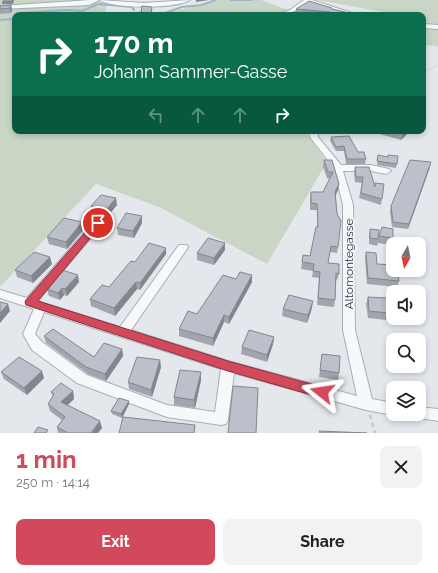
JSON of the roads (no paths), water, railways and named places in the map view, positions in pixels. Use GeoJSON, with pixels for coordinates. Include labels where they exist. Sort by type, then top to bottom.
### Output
{"type":"FeatureCollection","features":[{"type":"Feature","properties":{"kind":"street"},"geometry":{"type":"LineString","coordinates":[[1,8],[89,3],[96,0]]}},
{"type":"Feature","properties":{"kind":"street"},"geometry":{"type":"LineString","coordinates":[[102,0],[129,5],[145,6],[187,0]]}},
{"type":"Feature","properties":{"kind":"street"},"geometry":{"type":"LineString","coordinates":[[288,12],[308,0],[319,5],[344,12]]}},
{"type":"Feature","properties":{"kind":"street"},"geometry":{"type":"LineString","coordinates":[[426,26],[438,27]]}},
{"type":"Feature","properties":{"kind":"street","name":"Altomontegasse"},"geometry":{"type":"LineString","coordinates":[[314,134],[314,137],[338,168],[348,205],[349,330],[366,404]]}},
{"type":"Feature","properties":{"kind":"street"},"geometry":{"type":"LineString","coordinates":[[338,168],[371,168],[386,171]]}},
{"type":"Feature","properties":{"kind":"street"},"geometry":{"type":"LineString","coordinates":[[98,223],[36,304],[29,334],[36,346],[82,379],[167,411],[221,419],[228,366]]}},
{"type":"Feature","properties":{"kind":"street"},"geometry":{"type":"LineString","coordinates":[[122,333],[183,247]]}},
{"type":"Feature","properties":{"kind":"street"},"geometry":{"type":"LineString","coordinates":[[0,294],[36,304],[228,366],[366,404],[386,408]]}},
{"type":"Feature","properties":{"kind":"street"},"geometry":{"type":"LineString","coordinates":[[426,414],[438,415]]}},
{"type":"Feature","properties":{"kind":"waterway"},"geometry":{"type":"LineString","coordinates":[[168,12],[182,7],[202,5],[215,0]]}},
{"type":"Feature","properties":{"kind":"waterway"},"geometry":{"type":"LineString","coordinates":[[231,0],[252,0]]}},
{"type":"Feature","properties":{"kind":"waterway"},"geometry":{"type":"LineString","coordinates":[[37,12],[68,10],[82,11],[98,4],[132,7],[134,10]]}},
{"type":"Feature","properties":{"kind":"waterway"},"geometry":{"type":"LineString","coordinates":[[0,20],[12,19]]}}]}
